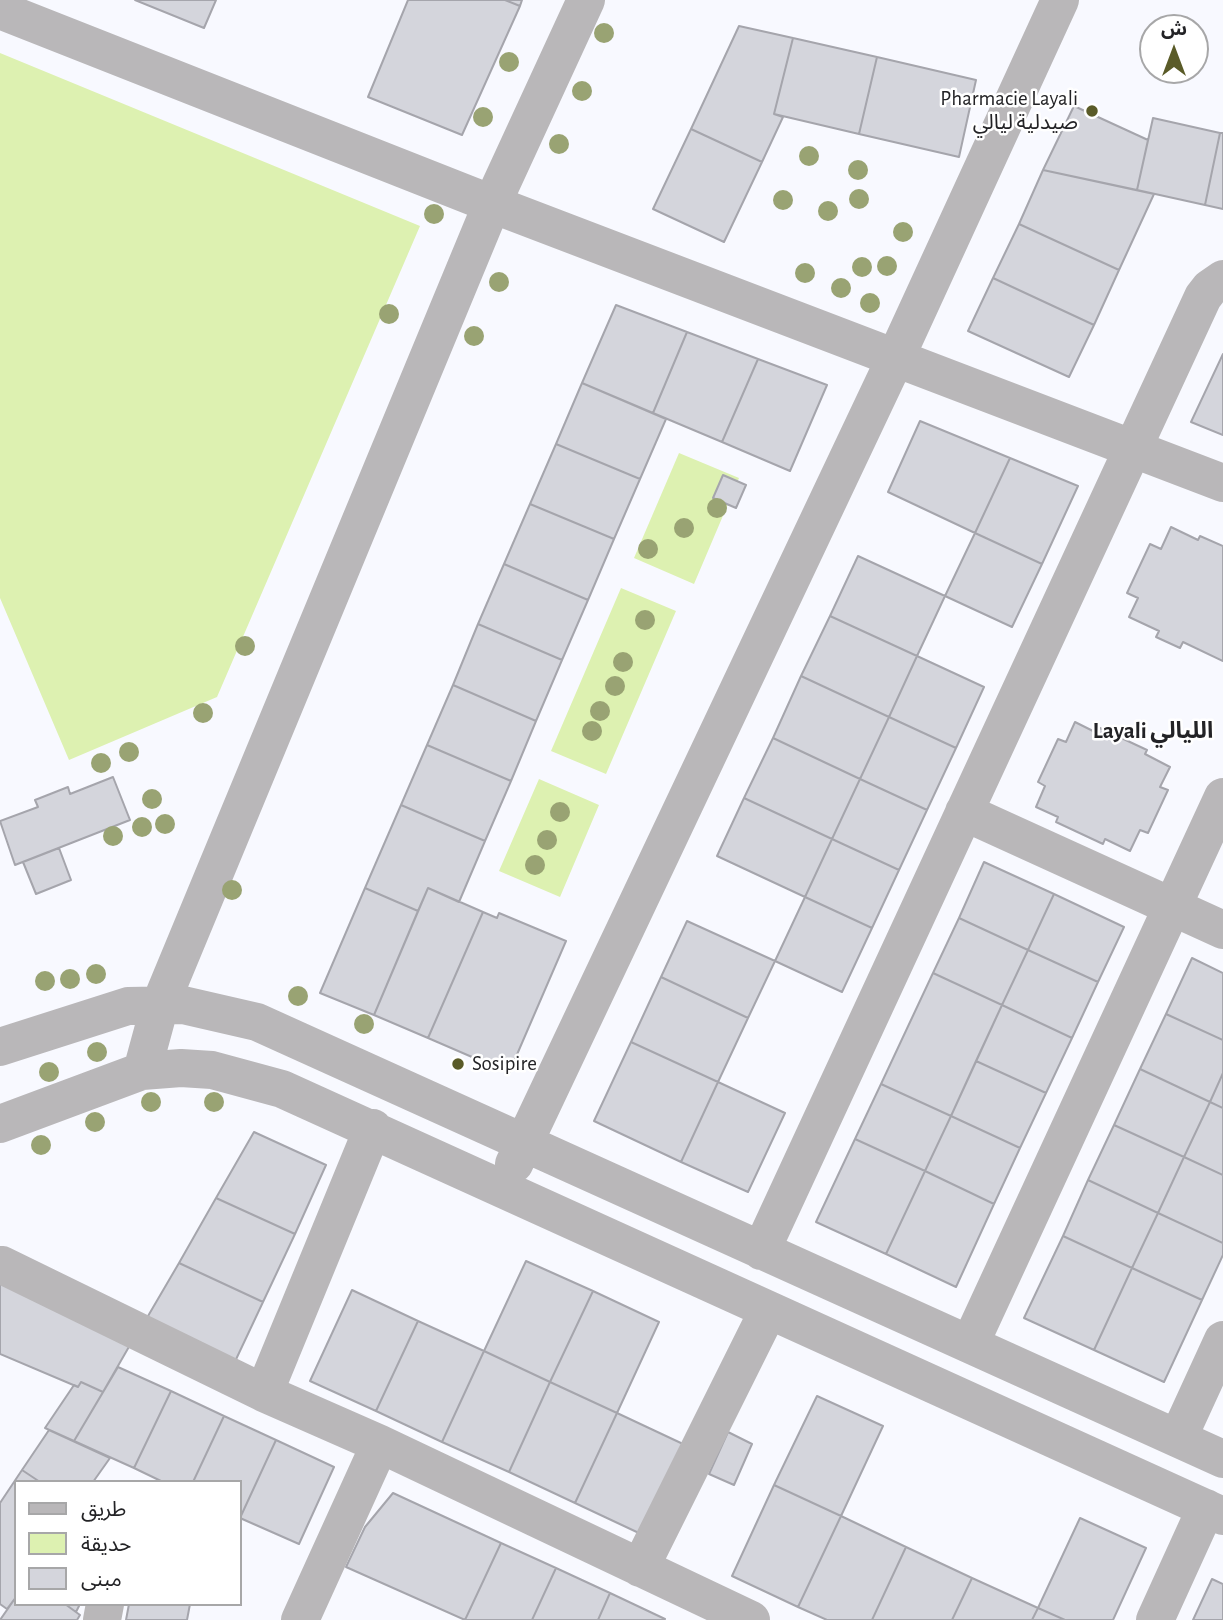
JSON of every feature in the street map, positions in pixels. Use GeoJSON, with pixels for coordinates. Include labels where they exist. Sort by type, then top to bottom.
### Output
{"type":"FeatureCollection","features":[{"type":"Feature","properties":{"kind":"street"},"geometry":{"type":"LineString","coordinates":[[142,1072],[160,1005],[492,204],[586,0]]}},
{"type":"Feature","properties":{"kind":"street"},"geometry":{"type":"LineString","coordinates":[[504,1190],[523,1141],[895,358],[1060,0]]}},
{"type":"Feature","properties":{"kind":"street"},"geometry":{"type":"LineString","coordinates":[[0,10],[492,204],[1223,483]]}},
{"type":"Feature","properties":{"kind":"street"},"geometry":{"type":"LineString","coordinates":[[761,1251],[1203,298],[1210,288],[1223,279]]}},
{"type":"Feature","properties":{"kind":"street"},"geometry":{"type":"LineString","coordinates":[[970,1344],[1223,797]]}},
{"type":"Feature","properties":{"kind":"street"},"geometry":{"type":"LineString","coordinates":[[964,812],[1223,930]]}},
{"type":"Feature","properties":{"kind":"street"},"geometry":{"type":"LineString","coordinates":[[0,1047],[128,1006],[160,1005],[214,1011],[257,1022],[1223,1459]]}},
{"type":"Feature","properties":{"kind":"street"},"geometry":{"type":"LineString","coordinates":[[0,1124],[142,1072],[181,1068],[244,1077],[282,1089],[373,1128],[768,1311],[1215,1512],[1155,1620]]}},
{"type":"Feature","properties":{"kind":"street"},"geometry":{"type":"LineString","coordinates":[[264,1393],[373,1128]]}},
{"type":"Feature","properties":{"kind":"street"},"geometry":{"type":"LineString","coordinates":[[2,1265],[264,1393],[380,1444],[751,1620]]}},
{"type":"Feature","properties":{"kind":"street"},"geometry":{"type":"LineString","coordinates":[[640,1569],[768,1311]]}},
{"type":"Feature","properties":{"kind":"street"},"geometry":{"type":"LineString","coordinates":[[1178,1438],[1223,1340]]}},
{"type":"Feature","properties":{"kind":"street"},"geometry":{"type":"LineString","coordinates":[[300,1620],[380,1444]]}},
{"type":"Feature","properties":{"kind":"green space"},"geometry":{"type":"Polygon","coordinates":[[[0,53],[420,226],[217,697],[69,760],[0,598],[0,53]]]}},
{"type":"Feature","properties":{"kind":"green space"},"geometry":{"type":"Polygon","coordinates":[[[679,453],[739,478],[694,584],[634,558],[679,453]]]}},
{"type":"Feature","properties":{"kind":"green space"},"geometry":{"type":"Polygon","coordinates":[[[621,588],[676,611],[606,774],[551,751],[621,588]]]}},
{"type":"Feature","properties":{"kind":"green space"},"geometry":{"type":"Polygon","coordinates":[[[539,779],[599,805],[560,897],[499,871],[539,779]]]}},
{"type":"Feature","properties":{"kind":"building"},"geometry":{"type":"Polygon","coordinates":[[[135,0],[216,0],[204,28],[135,0]]]}},
{"type":"Feature","properties":{"kind":"building"},"geometry":{"type":"Polygon","coordinates":[[[408,0],[505,0],[520,6],[462,135],[368,97],[408,0]]]}},
{"type":"Feature","properties":{"kind":"building"},"geometry":{"type":"Polygon","coordinates":[[[505,0],[522,0],[520,6],[505,0]]]}},
{"type":"Feature","properties":{"kind":"building"},"geometry":{"type":"Polygon","coordinates":[[[739,26],[793,38],[774,114],[783,117],[762,162],[691,129],[739,26]]]}},
{"type":"Feature","properties":{"kind":"building"},"geometry":{"type":"Polygon","coordinates":[[[793,38],[877,57],[859,134],[774,114],[793,38]]]}},
{"type":"Feature","properties":{"kind":"building"},"geometry":{"type":"Polygon","coordinates":[[[877,57],[976,80],[959,157],[859,134],[877,57]]]}},
{"type":"Feature","properties":{"kind":"building"},"geometry":{"type":"Polygon","coordinates":[[[1074,106],[1148,140],[1137,190],[1043,170],[1074,106]]]}},
{"type":"Feature","properties":{"kind":"building"},"geometry":{"type":"Polygon","coordinates":[[[1153,118],[1220,133],[1205,205],[1137,190],[1153,118]]]}},
{"type":"Feature","properties":{"kind":"building"},"geometry":{"type":"Polygon","coordinates":[[[691,129],[762,162],[724,242],[653,209],[691,129]]]}},
{"type":"Feature","properties":{"kind":"building"},"geometry":{"type":"Polygon","coordinates":[[[1220,133],[1223,133],[1223,209],[1205,205],[1220,133]]]}},
{"type":"Feature","properties":{"kind":"building"},"geometry":{"type":"Polygon","coordinates":[[[1043,170],[1154,194],[1119,270],[1019,224],[1043,170]]]}},
{"type":"Feature","properties":{"kind":"building"},"geometry":{"type":"Polygon","coordinates":[[[1019,224],[1119,270],[1094,325],[993,278],[1019,224]]]}},
{"type":"Feature","properties":{"kind":"building"},"geometry":{"type":"Polygon","coordinates":[[[993,278],[1094,325],[1069,377],[968,331],[993,278]]]}},
{"type":"Feature","properties":{"kind":"building"},"geometry":{"type":"Polygon","coordinates":[[[616,305],[687,332],[653,413],[582,383],[616,305]]]}},
{"type":"Feature","properties":{"kind":"building"},"geometry":{"type":"Polygon","coordinates":[[[687,332],[758,359],[722,442],[653,413],[687,332]]]}},
{"type":"Feature","properties":{"kind":"building"},"geometry":{"type":"Polygon","coordinates":[[[1223,354],[1223,435],[1191,422],[1223,354]]]}},
{"type":"Feature","properties":{"kind":"building"},"geometry":{"type":"Polygon","coordinates":[[[758,359],[827,385],[790,471],[722,442],[758,359]]]}},
{"type":"Feature","properties":{"kind":"building"},"geometry":{"type":"Polygon","coordinates":[[[582,383],[666,419],[640,479],[556,444],[582,383]]]}},
{"type":"Feature","properties":{"kind":"building"},"geometry":{"type":"Polygon","coordinates":[[[920,421],[1010,458],[975,533],[888,492],[920,421]]]}},
{"type":"Feature","properties":{"kind":"building"},"geometry":{"type":"Polygon","coordinates":[[[556,444],[640,479],[614,539],[530,504],[556,444]]]}},
{"type":"Feature","properties":{"kind":"building"},"geometry":{"type":"Polygon","coordinates":[[[1010,458],[1078,486],[1042,564],[975,533],[1010,458]]]}},
{"type":"Feature","properties":{"kind":"building"},"geometry":{"type":"Polygon","coordinates":[[[723,475],[746,485],[736,508],[713,498],[723,475]]]}},
{"type":"Feature","properties":{"kind":"building"},"geometry":{"type":"Polygon","coordinates":[[[530,504],[614,539],[588,600],[504,564],[530,504]]]}},
{"type":"Feature","properties":{"kind":"building"},"geometry":{"type":"Polygon","coordinates":[[[1171,527],[1198,540],[1200,536],[1223,546],[1223,661],[1183,642],[1180,648],[1156,637],[1159,631],[1129,617],[1138,598],[1127,593],[1150,544],[1161,549],[1171,527]]]}},
{"type":"Feature","properties":{"kind":"building"},"geometry":{"type":"Polygon","coordinates":[[[975,533],[1042,564],[1012,627],[945,596],[975,533]]]}},
{"type":"Feature","properties":{"kind":"building"},"geometry":{"type":"Polygon","coordinates":[[[858,556],[945,596],[917,656],[830,616],[858,556]]]}},
{"type":"Feature","properties":{"kind":"building"},"geometry":{"type":"Polygon","coordinates":[[[504,564],[588,600],[562,660],[478,624],[504,564]]]}},
{"type":"Feature","properties":{"kind":"building"},"geometry":{"type":"Polygon","coordinates":[[[830,616],[917,656],[889,717],[801,676],[830,616]]]}},
{"type":"Feature","properties":{"kind":"building"},"geometry":{"type":"Polygon","coordinates":[[[478,624],[562,660],[536,721],[453,685],[478,624]]]}},
{"type":"Feature","properties":{"kind":"building"},"geometry":{"type":"Polygon","coordinates":[[[917,656],[984,687],[956,748],[889,717],[917,656]]]}},
{"type":"Feature","properties":{"kind":"building"},"geometry":{"type":"Polygon","coordinates":[[[801,676],[889,717],[860,779],[773,738],[801,676]]]}},
{"type":"Feature","properties":{"kind":"building"},"geometry":{"type":"Polygon","coordinates":[[[453,685],[536,721],[511,781],[427,745],[453,685]]]}},
{"type":"Feature","properties":{"kind":"building"},"geometry":{"type":"Polygon","coordinates":[[[889,717],[956,748],[927,810],[860,779],[889,717]]]}},
{"type":"Feature","properties":{"kind":"building"},"geometry":{"type":"Polygon","coordinates":[[[1075,722],[1097,733],[1100,728],[1147,750],[1145,754],[1170,767],[1160,787],[1168,790],[1148,833],[1140,830],[1130,851],[1105,839],[1103,844],[1056,822],[1058,817],[1036,807],[1045,786],[1038,782],[1058,739],[1066,742],[1075,722]]]}},
{"type":"Feature","properties":{"kind":"building"},"geometry":{"type":"Polygon","coordinates":[[[773,738],[860,779],[832,839],[744,798],[773,738]]]}},
{"type":"Feature","properties":{"kind":"building"},"geometry":{"type":"Polygon","coordinates":[[[427,745],[511,781],[485,841],[401,805],[427,745]]]}},
{"type":"Feature","properties":{"kind":"building"},"geometry":{"type":"Polygon","coordinates":[[[113,777],[130,820],[15,865],[0,821],[38,807],[35,800],[68,787],[70,794],[113,777]]]}},
{"type":"Feature","properties":{"kind":"building"},"geometry":{"type":"Polygon","coordinates":[[[860,779],[927,810],[899,870],[832,839],[860,779]]]}},
{"type":"Feature","properties":{"kind":"building"},"geometry":{"type":"Polygon","coordinates":[[[744,798],[832,839],[805,897],[717,856],[744,798]]]}},
{"type":"Feature","properties":{"kind":"building"},"geometry":{"type":"Polygon","coordinates":[[[401,805],[485,841],[459,902],[428,888],[418,911],[365,888],[401,805]]]}},
{"type":"Feature","properties":{"kind":"building"},"geometry":{"type":"Polygon","coordinates":[[[832,839],[899,870],[872,928],[805,897],[832,839]]]}},
{"type":"Feature","properties":{"kind":"building"},"geometry":{"type":"Polygon","coordinates":[[[59,848],[71,880],[36,894],[23,862],[59,848]]]}},
{"type":"Feature","properties":{"kind":"building"},"geometry":{"type":"Polygon","coordinates":[[[984,862],[1054,894],[1028,950],[959,918],[984,862]]]}},
{"type":"Feature","properties":{"kind":"building"},"geometry":{"type":"Polygon","coordinates":[[[365,888],[418,911],[374,1015],[320,993],[365,888]]]}},
{"type":"Feature","properties":{"kind":"building"},"geometry":{"type":"Polygon","coordinates":[[[428,888],[483,912],[428,1038],[374,1015],[428,888]]]}},
{"type":"Feature","properties":{"kind":"building"},"geometry":{"type":"Polygon","coordinates":[[[1054,894],[1124,927],[1098,982],[1028,950],[1054,894]]]}},
{"type":"Feature","properties":{"kind":"building"},"geometry":{"type":"Polygon","coordinates":[[[805,897],[872,928],[842,992],[775,961],[805,897]]]}},
{"type":"Feature","properties":{"kind":"building"},"geometry":{"type":"Polygon","coordinates":[[[483,912],[497,918],[499,913],[566,941],[509,1073],[428,1038],[483,912]]]}},
{"type":"Feature","properties":{"kind":"building"},"geometry":{"type":"Polygon","coordinates":[[[959,918],[1028,950],[1002,1005],[933,973],[959,918]]]}},
{"type":"Feature","properties":{"kind":"building"},"geometry":{"type":"Polygon","coordinates":[[[687,921],[775,961],[748,1018],[661,977],[687,921]]]}},
{"type":"Feature","properties":{"kind":"building"},"geometry":{"type":"Polygon","coordinates":[[[1028,950],[1098,982],[1072,1038],[1002,1005],[1028,950]]]}},
{"type":"Feature","properties":{"kind":"building"},"geometry":{"type":"Polygon","coordinates":[[[1192,958],[1223,973],[1223,1040],[1166,1014],[1192,958]]]}},
{"type":"Feature","properties":{"kind":"building"},"geometry":{"type":"Polygon","coordinates":[[[933,973],[1002,1005],[951,1116],[881,1084],[933,973]]]}},
{"type":"Feature","properties":{"kind":"building"},"geometry":{"type":"Polygon","coordinates":[[[661,977],[748,1018],[718,1082],[631,1042],[661,977]]]}},
{"type":"Feature","properties":{"kind":"building"},"geometry":{"type":"Polygon","coordinates":[[[1002,1005],[1072,1038],[1046,1093],[976,1061],[1002,1005]]]}},
{"type":"Feature","properties":{"kind":"building"},"geometry":{"type":"Polygon","coordinates":[[[1166,1014],[1223,1040],[1223,1073],[1210,1102],[1140,1069],[1166,1014]]]}},
{"type":"Feature","properties":{"kind":"building"},"geometry":{"type":"Polygon","coordinates":[[[631,1042],[718,1082],[681,1162],[594,1121],[631,1042]]]}},
{"type":"Feature","properties":{"kind":"building"},"geometry":{"type":"Polygon","coordinates":[[[976,1061],[1046,1093],[1020,1148],[951,1116],[976,1061]]]}},
{"type":"Feature","properties":{"kind":"building"},"geometry":{"type":"Polygon","coordinates":[[[1140,1069],[1210,1102],[1184,1157],[1114,1125],[1140,1069]]]}},
{"type":"Feature","properties":{"kind":"building"},"geometry":{"type":"Polygon","coordinates":[[[1223,1073],[1223,1108],[1210,1102],[1223,1073]]]}},
{"type":"Feature","properties":{"kind":"building"},"geometry":{"type":"Polygon","coordinates":[[[718,1082],[785,1113],[748,1192],[681,1162],[718,1082]]]}},
{"type":"Feature","properties":{"kind":"building"},"geometry":{"type":"Polygon","coordinates":[[[881,1084],[951,1116],[925,1171],[855,1139],[881,1084]]]}},
{"type":"Feature","properties":{"kind":"building"},"geometry":{"type":"Polygon","coordinates":[[[1210,1102],[1223,1108],[1223,1175],[1184,1157],[1210,1102]]]}},
{"type":"Feature","properties":{"kind":"building"},"geometry":{"type":"Polygon","coordinates":[[[951,1116],[1020,1148],[994,1204],[925,1171],[951,1116]]]}},
{"type":"Feature","properties":{"kind":"building"},"geometry":{"type":"Polygon","coordinates":[[[1114,1125],[1184,1157],[1158,1213],[1088,1180],[1114,1125]]]}},
{"type":"Feature","properties":{"kind":"building"},"geometry":{"type":"Polygon","coordinates":[[[254,1132],[326,1165],[295,1234],[216,1198],[254,1132]]]}},
{"type":"Feature","properties":{"kind":"building"},"geometry":{"type":"Polygon","coordinates":[[[855,1139],[925,1171],[886,1254],[816,1222],[855,1139]]]}},
{"type":"Feature","properties":{"kind":"building"},"geometry":{"type":"Polygon","coordinates":[[[1184,1157],[1223,1175],[1223,1243],[1158,1213],[1184,1157]]]}},
{"type":"Feature","properties":{"kind":"building"},"geometry":{"type":"Polygon","coordinates":[[[925,1171],[994,1204],[956,1287],[886,1254],[925,1171]]]}},
{"type":"Feature","properties":{"kind":"building"},"geometry":{"type":"Polygon","coordinates":[[[1088,1180],[1158,1213],[1132,1268],[1063,1236],[1088,1180]]]}},
{"type":"Feature","properties":{"kind":"building"},"geometry":{"type":"Polygon","coordinates":[[[216,1198],[295,1234],[263,1302],[179,1263],[216,1198]]]}},
{"type":"Feature","properties":{"kind":"building"},"geometry":{"type":"Polygon","coordinates":[[[1158,1213],[1223,1243],[1223,1255],[1202,1300],[1132,1268],[1158,1213]]]}},
{"type":"Feature","properties":{"kind":"building"},"geometry":{"type":"Polygon","coordinates":[[[1063,1236],[1132,1268],[1094,1350],[1024,1318],[1063,1236]]]}},
{"type":"Feature","properties":{"kind":"building"},"geometry":{"type":"Polygon","coordinates":[[[526,1261],[593,1291],[550,1382],[484,1351],[526,1261]]]}},
{"type":"Feature","properties":{"kind":"building"},"geometry":{"type":"Polygon","coordinates":[[[179,1263],[263,1302],[231,1370],[141,1328],[179,1263]]]}},
{"type":"Feature","properties":{"kind":"building"},"geometry":{"type":"Polygon","coordinates":[[[1132,1268],[1202,1300],[1164,1382],[1094,1350],[1132,1268]]]}},
{"type":"Feature","properties":{"kind":"building"},"geometry":{"type":"Polygon","coordinates":[[[0,1279],[134,1338],[103,1392],[81,1382],[78,1387],[0,1354],[0,1279]]]}},
{"type":"Feature","properties":{"kind":"building"},"geometry":{"type":"Polygon","coordinates":[[[352,1290],[418,1321],[376,1411],[310,1381],[352,1290]]]}},
{"type":"Feature","properties":{"kind":"building"},"geometry":{"type":"Polygon","coordinates":[[[593,1291],[659,1322],[617,1413],[550,1382],[593,1291]]]}},
{"type":"Feature","properties":{"kind":"building"},"geometry":{"type":"Polygon","coordinates":[[[418,1321],[484,1351],[442,1442],[376,1411],[418,1321]]]}},
{"type":"Feature","properties":{"kind":"building"},"geometry":{"type":"Polygon","coordinates":[[[484,1351],[550,1382],[509,1472],[442,1442],[484,1351]]]}},
{"type":"Feature","properties":{"kind":"building"},"geometry":{"type":"Polygon","coordinates":[[[118,1367],[171,1391],[134,1468],[74,1441],[118,1367]]]}},
{"type":"Feature","properties":{"kind":"building"},"geometry":{"type":"Polygon","coordinates":[[[81,1382],[103,1392],[74,1441],[45,1428],[74,1385],[78,1387],[81,1382]]]}},
{"type":"Feature","properties":{"kind":"building"},"geometry":{"type":"Polygon","coordinates":[[[550,1382],[617,1413],[575,1503],[509,1472],[550,1382]]]}},
{"type":"Feature","properties":{"kind":"building"},"geometry":{"type":"Polygon","coordinates":[[[171,1391],[224,1416],[194,1480],[159,1480],[134,1468],[171,1391]]]}},
{"type":"Feature","properties":{"kind":"building"},"geometry":{"type":"Polygon","coordinates":[[[817,1396],[883,1426],[841,1516],[774,1485],[817,1396]]]}},
{"type":"Feature","properties":{"kind":"building"},"geometry":{"type":"Polygon","coordinates":[[[617,1413],[683,1444],[641,1534],[575,1503],[617,1413]]]}},
{"type":"Feature","properties":{"kind":"building"},"geometry":{"type":"Polygon","coordinates":[[[224,1416],[276,1440],[242,1514],[242,1480],[194,1480],[224,1416]]]}},
{"type":"Feature","properties":{"kind":"building"},"geometry":{"type":"Polygon","coordinates":[[[49,1430],[110,1458],[94,1480],[37,1480],[22,1470],[49,1430]]]}},
{"type":"Feature","properties":{"kind":"building"},"geometry":{"type":"Polygon","coordinates":[[[728,1432],[752,1444],[734,1485],[709,1474],[728,1432]]]}},
{"type":"Feature","properties":{"kind":"building"},"geometry":{"type":"Polygon","coordinates":[[[276,1440],[334,1467],[299,1544],[242,1519],[276,1440]]]}},
{"type":"Feature","properties":{"kind":"building"},"geometry":{"type":"Polygon","coordinates":[[[22,1470],[37,1480],[15,1480],[22,1470]]]}},
{"type":"Feature","properties":{"kind":"building"},"geometry":{"type":"Polygon","coordinates":[[[14,1482],[14,1600],[7,1609],[0,1604],[0,1503],[14,1482]]]}},
{"type":"Feature","properties":{"kind":"building"},"geometry":{"type":"Polygon","coordinates":[[[774,1485],[841,1516],[798,1607],[732,1576],[774,1485]]]}},
{"type":"Feature","properties":{"kind":"building"},"geometry":{"type":"Polygon","coordinates":[[[393,1493],[501,1543],[465,1620],[346,1567],[365,1527],[393,1493]]]}},
{"type":"Feature","properties":{"kind":"building"},"geometry":{"type":"Polygon","coordinates":[[[841,1516],[906,1547],[872,1620],[827,1620],[798,1607],[841,1516]]]}},
{"type":"Feature","properties":{"kind":"building"},"geometry":{"type":"Polygon","coordinates":[[[1080,1518],[1146,1548],[1113,1620],[1065,1620],[1038,1608],[1080,1518]]]}},
{"type":"Feature","properties":{"kind":"building"},"geometry":{"type":"Polygon","coordinates":[[[501,1543],[556,1568],[532,1620],[465,1620],[501,1543]]]}},
{"type":"Feature","properties":{"kind":"building"},"geometry":{"type":"Polygon","coordinates":[[[906,1547],[972,1578],[952,1620],[872,1620],[906,1547]]]}},
{"type":"Feature","properties":{"kind":"building"},"geometry":{"type":"Polygon","coordinates":[[[556,1568],[610,1593],[598,1620],[532,1620],[556,1568]]]}},
{"type":"Feature","properties":{"kind":"building"},"geometry":{"type":"Polygon","coordinates":[[[972,1578],[1038,1608],[1032,1620],[952,1620],[972,1578]]]}},
{"type":"Feature","properties":{"kind":"building"},"geometry":{"type":"Polygon","coordinates":[[[1212,1579],[1223,1584],[1223,1620],[1193,1620],[1212,1579]]]}},
{"type":"Feature","properties":{"kind":"building"},"geometry":{"type":"Polygon","coordinates":[[[610,1593],[665,1619],[598,1620],[610,1593]]]}},
{"type":"Feature","properties":{"kind":"building"},"geometry":{"type":"Polygon","coordinates":[[[14,1600],[14,1606],[68,1606],[80,1615],[77,1620],[0,1620],[14,1600]]]}},
{"type":"Feature","properties":{"kind":"building"},"geometry":{"type":"Polygon","coordinates":[[[68,1606],[79,1606],[76,1612],[68,1606]]]}},
{"type":"Feature","properties":{"kind":"building"},"geometry":{"type":"Polygon","coordinates":[[[129,1606],[190,1606],[187,1620],[126,1620],[129,1606]]]}},
{"type":"Feature","properties":{"kind":"building"},"geometry":{"type":"Polygon","coordinates":[[[1038,1608],[1065,1620],[1032,1620],[1038,1608]]]}},
{"type":"Feature","properties":{"kind":"place","name":"Pharmacie Layali صيدلية ليالي"},"geometry":{"type":"Point","coordinates":[1092,111]}},
{"type":"Feature","properties":{"kind":"place","name":"Sosipire"},"geometry":{"type":"Point","coordinates":[458,1064]}},
{"type":"Feature","properties":{"kind":"district","name":"Layali الليالي"},"geometry":{"type":"Point","coordinates":[1153,731]}}]}
